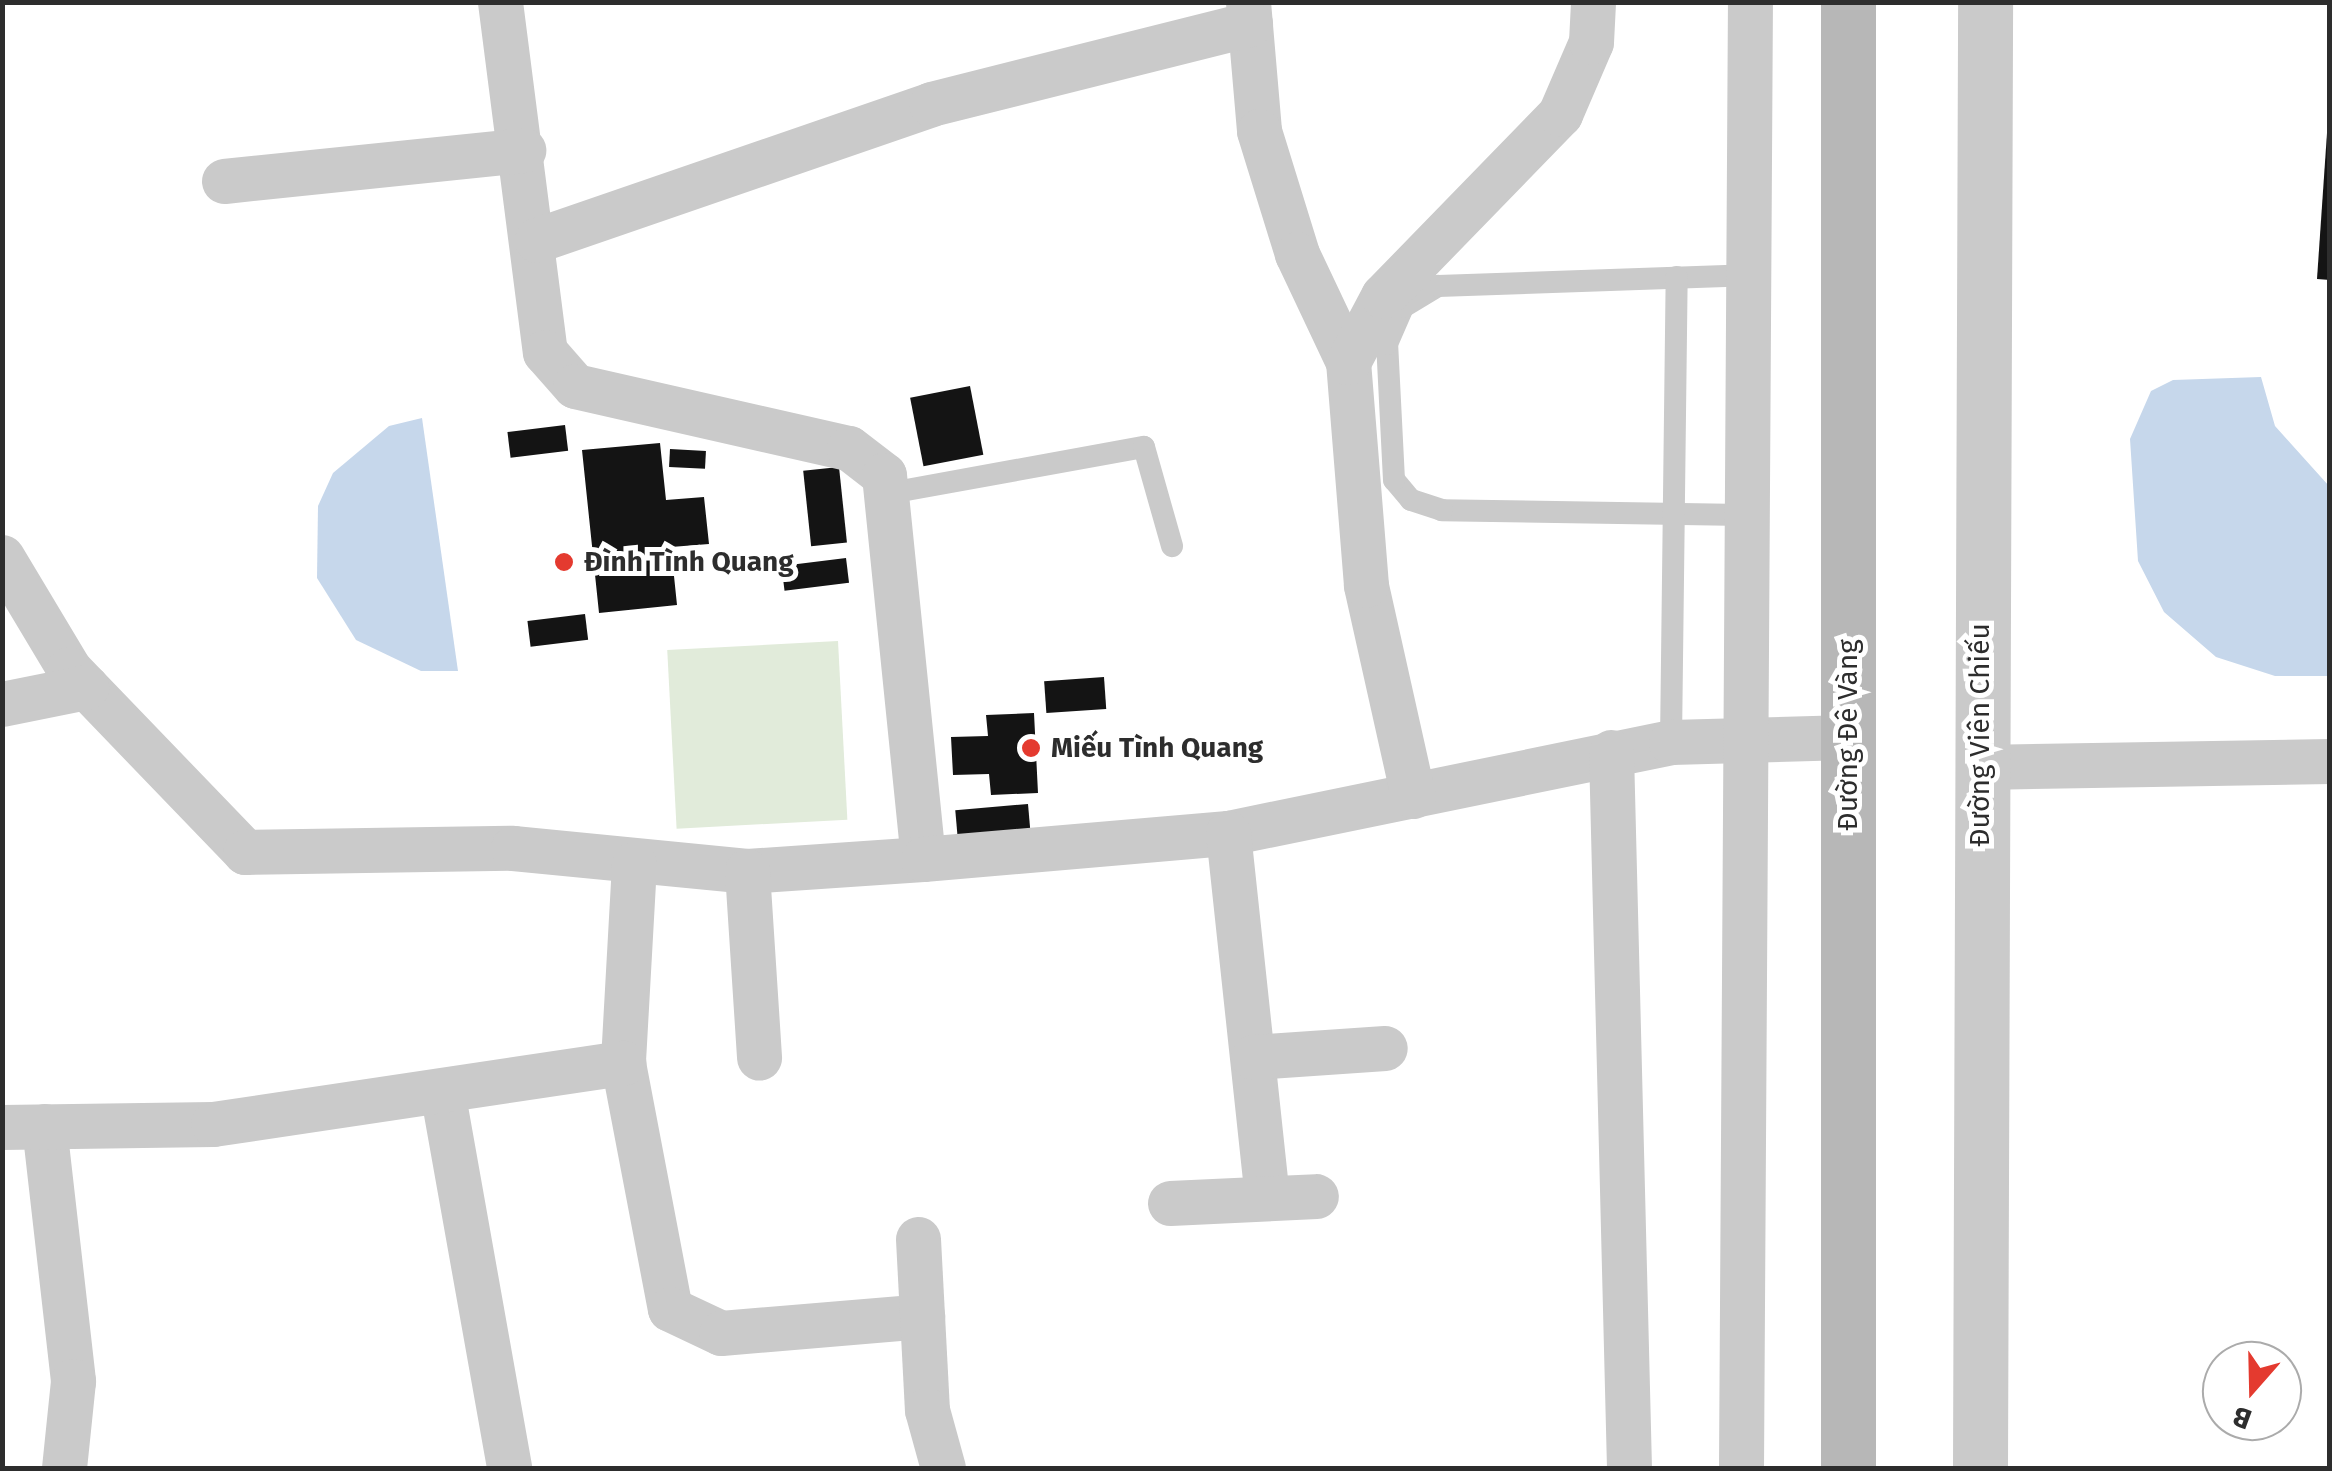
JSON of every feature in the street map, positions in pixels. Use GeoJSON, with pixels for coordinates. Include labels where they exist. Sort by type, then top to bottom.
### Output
{"type":"FeatureCollection","features":[{"type":"Feature","properties":{"kind":"main road","name":"Đường Đê Vàng"},"geometry":{"type":"LineString","coordinates":[[1848,2],[1848,1468]]}},
{"type":"Feature","properties":{"kind":"street"},"geometry":{"type":"LineString","coordinates":[[500,2],[537,240],[545,352],[575,386],[848,448],[877,467],[890,493],[922,860]]}},
{"type":"Feature","properties":{"kind":"street"},"geometry":{"type":"LineString","coordinates":[[1348,362],[1383,296],[1560,114],[1592,42],[1594,2]]}},
{"type":"Feature","properties":{"kind":"street"},"geometry":{"type":"LineString","coordinates":[[1741,1468],[1742,740],[1750,2]]}},
{"type":"Feature","properties":{"kind":"street","name":"Đường Viên Chiếu"},"geometry":{"type":"LineString","coordinates":[[1980,1468],[1985,2]]}},
{"type":"Feature","properties":{"kind":"street"},"geometry":{"type":"LineString","coordinates":[[537,240],[930,104],[1249,13],[1259,131],[1297,254],[1348,362],[1366,585],[1413,796]]}},
{"type":"Feature","properties":{"kind":"street"},"geometry":{"type":"LineString","coordinates":[[224,182],[523,150]]}},
{"type":"Feature","properties":{"kind":"street"},"geometry":{"type":"LineString","coordinates":[[2,557],[86,687],[245,852],[513,848],[634,864],[747,871],[922,860],[1228,834],[1671,742],[1848,737]]}},
{"type":"Feature","properties":{"kind":"street"},"geometry":{"type":"LineString","coordinates":[[2,704],[86,687]]}},
{"type":"Feature","properties":{"kind":"street"},"geometry":{"type":"LineString","coordinates":[[1611,752],[1628,1160],[1629,1468]]}},
{"type":"Feature","properties":{"kind":"street"},"geometry":{"type":"LineString","coordinates":[[1980,767],[2330,760]]}},
{"type":"Feature","properties":{"kind":"street"},"geometry":{"type":"LineString","coordinates":[[1228,834],[1267,1198]]}},
{"type":"Feature","properties":{"kind":"street"},"geometry":{"type":"LineString","coordinates":[[634,864],[623,1063],[670,1309],[721,1332],[922,1316]]}},
{"type":"Feature","properties":{"kind":"street"},"geometry":{"type":"LineString","coordinates":[[747,871],[759,1058]]}},
{"type":"Feature","properties":{"kind":"street"},"geometry":{"type":"LineString","coordinates":[[1253,1057],[1384,1048]]}},
{"type":"Feature","properties":{"kind":"street"},"geometry":{"type":"LineString","coordinates":[[64,1468],[73,1381],[23,1126],[213,1124],[443,1096],[623,1063]]}},
{"type":"Feature","properties":{"kind":"street"},"geometry":{"type":"LineString","coordinates":[[443,1096],[509,1468]]}},
{"type":"Feature","properties":{"kind":"street"},"geometry":{"type":"LineString","coordinates":[[1170,1203],[1316,1196]]}},
{"type":"Feature","properties":{"kind":"street"},"geometry":{"type":"LineString","coordinates":[[918,1239],[927,1410],[943,1468]]}},
{"type":"Feature","properties":{"kind":"lane"},"geometry":{"type":"LineString","coordinates":[[1744,515],[1442,510],[1411,500],[1394,480],[1387,344],[1403,307],[1438,286],[1747,274]]}},
{"type":"Feature","properties":{"kind":"lane"},"geometry":{"type":"LineString","coordinates":[[1671,742],[1677,278]]}},
{"type":"Feature","properties":{"kind":"lane"},"geometry":{"type":"LineString","coordinates":[[890,493],[1144,446],[1172,546]]}},
{"type":"Feature","properties":{"kind":"green space"},"geometry":{"type":"Polygon","coordinates":[[[838,641],[847,820],[677,829],[667,650],[838,641]]]}},
{"type":"Feature","properties":{"kind":"water"},"geometry":{"type":"Polygon","coordinates":[[[2261,377],[2275,426],[2329,486],[2329,676],[2275,676],[2216,657],[2164,612],[2138,561],[2130,439],[2151,391],[2173,380],[2261,377]]]}},
{"type":"Feature","properties":{"kind":"water"},"geometry":{"type":"Polygon","coordinates":[[[422,418],[458,671],[421,671],[356,640],[317,578],[318,506],[333,473],[389,426],[422,418]]]}},
{"type":"Feature","properties":{"kind":"building"},"geometry":{"type":"Polygon","coordinates":[[[2330,133],[2330,280],[2317,279],[2330,133]]]}},
{"type":"Feature","properties":{"kind":"building"},"geometry":{"type":"Polygon","coordinates":[[[970,386],[983,455],[923,466],[910,398],[970,386]]]}},
{"type":"Feature","properties":{"kind":"building"},"geometry":{"type":"Polygon","coordinates":[[[565,425],[568,451],[511,458],[507,432],[565,425]]]}},
{"type":"Feature","properties":{"kind":"building"},"geometry":{"type":"Polygon","coordinates":[[[660,443],[666,500],[704,497],[709,544],[671,547],[677,605],[599,613],[582,450],[660,443]]]}},
{"type":"Feature","properties":{"kind":"building"},"geometry":{"type":"Polygon","coordinates":[[[670,449],[706,451],[705,469],[669,467],[670,449]]]}},
{"type":"Feature","properties":{"kind":"building"},"geometry":{"type":"Polygon","coordinates":[[[839,467],[847,543],[811,546],[803,471],[839,467]]]}},
{"type":"Feature","properties":{"kind":"building"},"geometry":{"type":"Polygon","coordinates":[[[846,558],[849,583],[785,591],[781,566],[846,558]]]}},
{"type":"Feature","properties":{"kind":"building"},"geometry":{"type":"Polygon","coordinates":[[[585,614],[588,640],[531,647],[527,621],[585,614]]]}},
{"type":"Feature","properties":{"kind":"building"},"geometry":{"type":"Polygon","coordinates":[[[1104,677],[1106,709],[1046,713],[1044,681],[1104,677]]]}},
{"type":"Feature","properties":{"kind":"building"},"geometry":{"type":"Polygon","coordinates":[[[1034,713],[1038,793],[991,795],[989,774],[953,775],[951,737],[988,736],[986,715],[1034,713]]]}},
{"type":"Feature","properties":{"kind":"building"},"geometry":{"type":"Polygon","coordinates":[[[1028,804],[1030,829],[957,835],[955,810],[1028,804]]]}},
{"type":"Feature","properties":{"kind":"place","name":"Đình Tình Quang"},"geometry":{"type":"Point","coordinates":[564,562]}},
{"type":"Feature","properties":{"kind":"place","name":"Miếu Tình Quang"},"geometry":{"type":"Point","coordinates":[1031,748]}}]}
